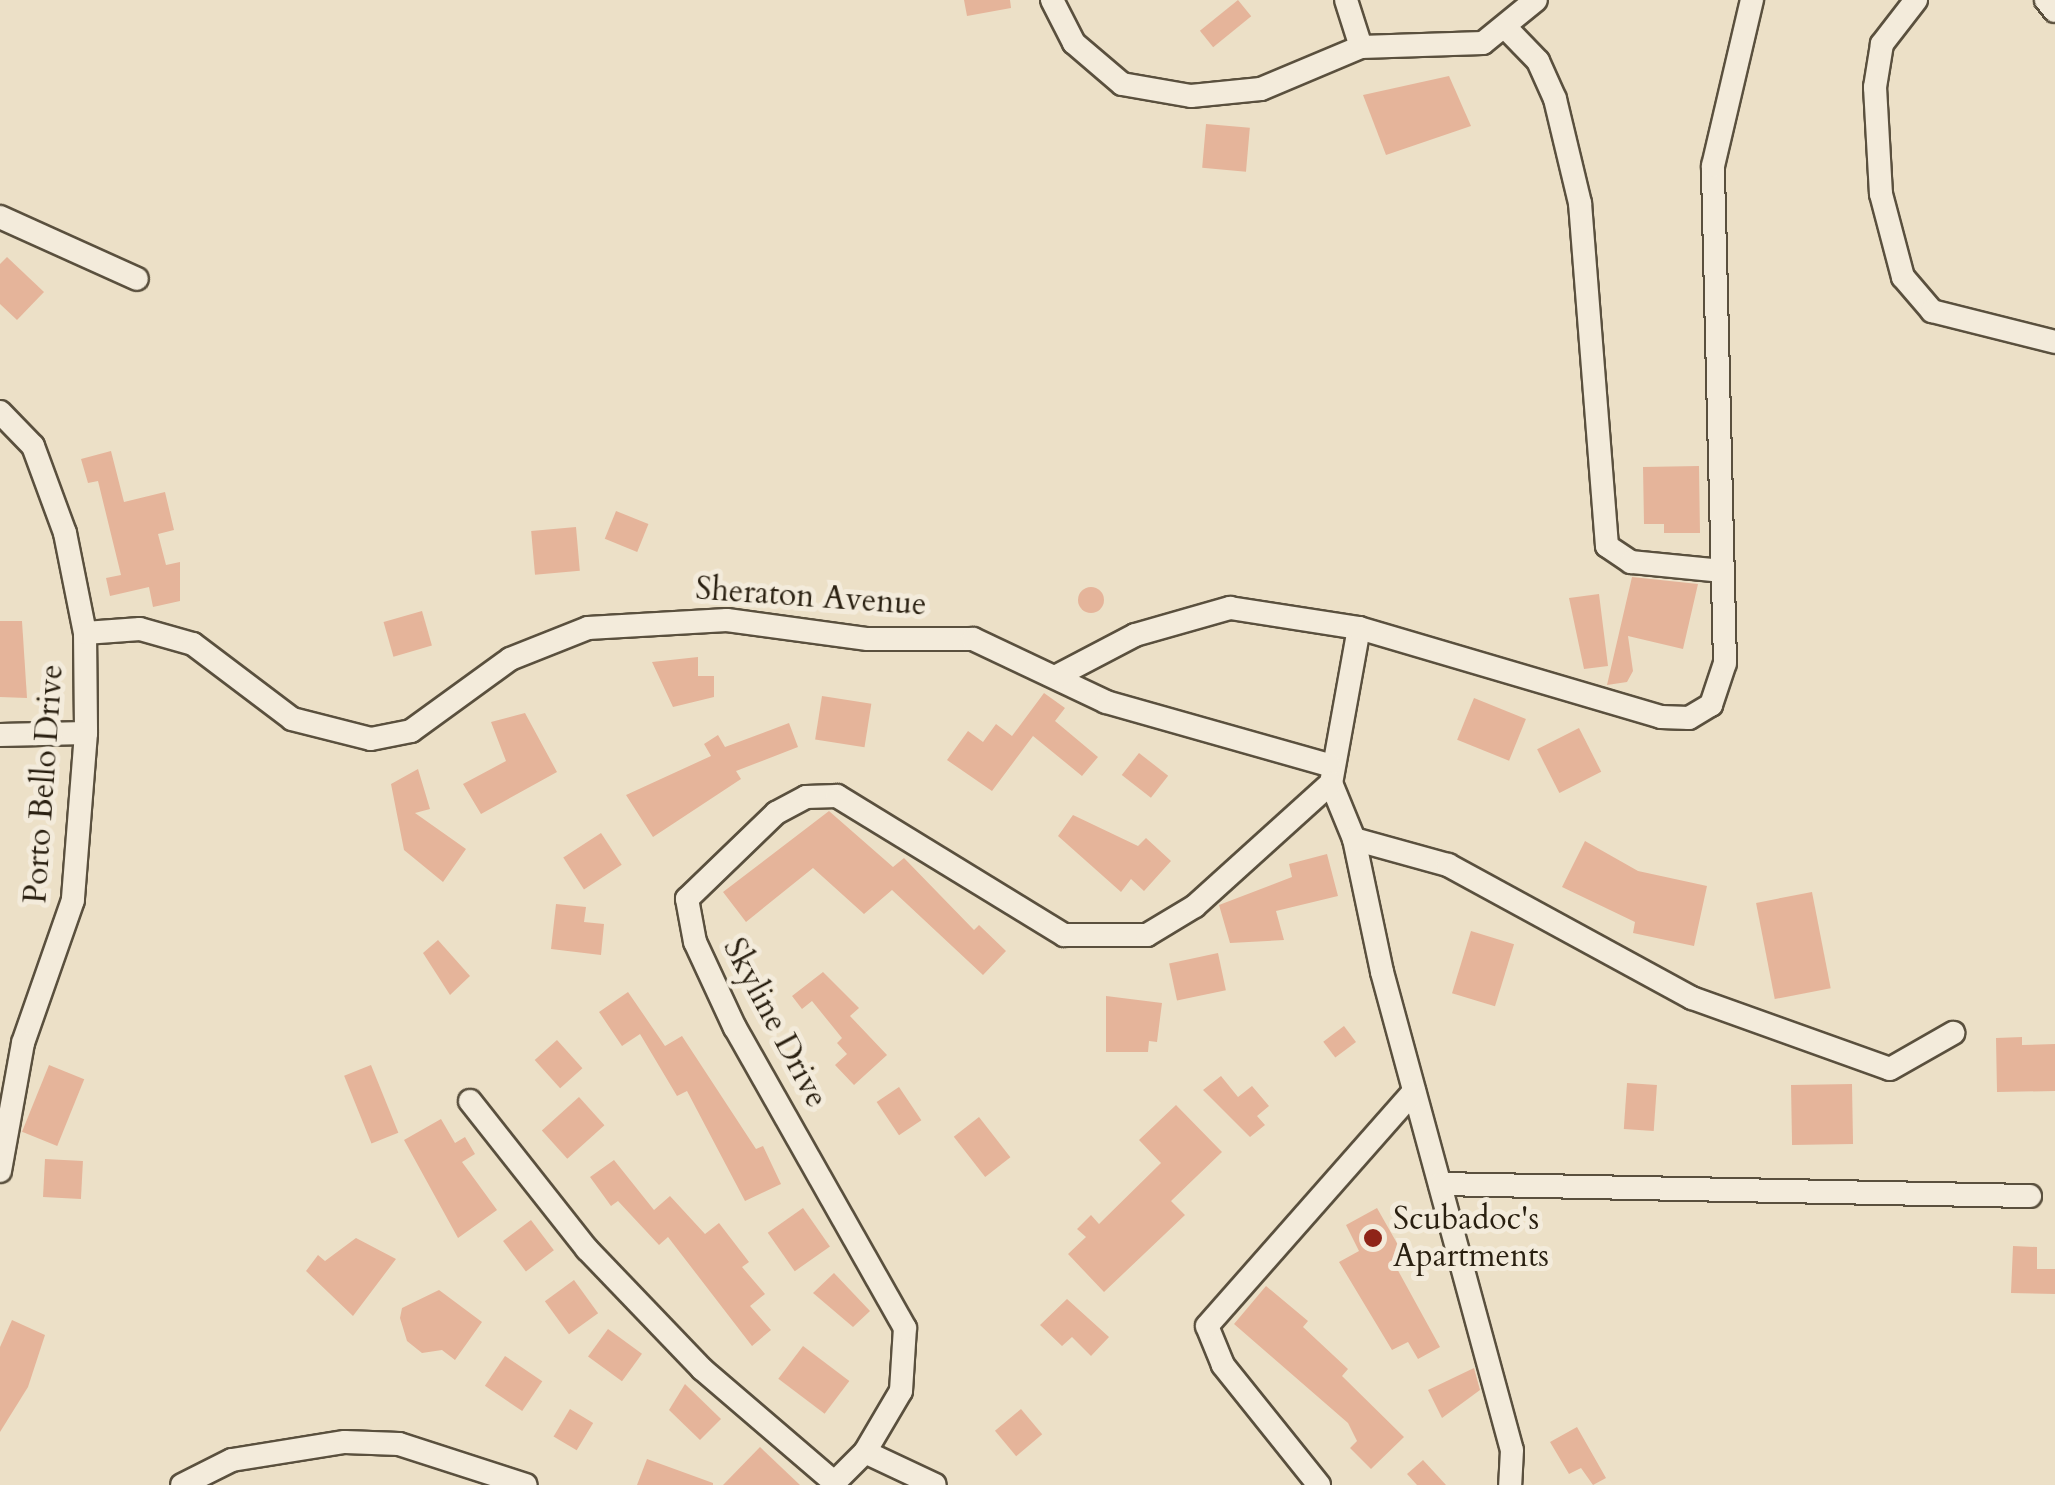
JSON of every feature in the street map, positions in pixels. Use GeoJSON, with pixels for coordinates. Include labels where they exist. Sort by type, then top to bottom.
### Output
{"type":"FeatureCollection","features":[{"type":"Feature","properties":{"kind":"street"},"geometry":{"type":"LineString","coordinates":[[1052,0],[1074,43],[1122,84],[1190,96],[1262,89],[1361,47],[1455,48],[1508,30],[1536,0]]}},
{"type":"Feature","properties":{"kind":"street"},"geometry":{"type":"LineString","coordinates":[[1346,0],[1361,47]]}},
{"type":"Feature","properties":{"kind":"street"},"geometry":{"type":"LineString","coordinates":[[1055,677],[1135,635],[1230,608],[1359,628],[1689,718],[1721,686],[1713,166],[1752,0]]}},
{"type":"Feature","properties":{"kind":"street"},"geometry":{"type":"LineString","coordinates":[[1916,0],[1882,44],[1875,87],[1881,194],[1902,277],[1932,312],[2055,342]]}},
{"type":"Feature","properties":{"kind":"street"},"geometry":{"type":"LineString","coordinates":[[2046,0],[2055,10]]}},
{"type":"Feature","properties":{"kind":"street"},"geometry":{"type":"LineString","coordinates":[[1508,30],[1538,62],[1554,99],[1580,203],[1607,546],[1631,562],[1722,570]]}},
{"type":"Feature","properties":{"kind":"street"},"geometry":{"type":"LineString","coordinates":[[0,217],[137,279]]}},
{"type":"Feature","properties":{"kind":"street","name":"Porto Bello Drive"},"geometry":{"type":"LineString","coordinates":[[0,412],[33,446],[65,533],[86,632],[86,733],[72,900],[23,1043],[0,1171]]}},
{"type":"Feature","properties":{"kind":"street","name":"Sheraton Avenue"},"geometry":{"type":"LineString","coordinates":[[86,632],[140,629],[193,644],[292,719],[371,740],[411,732],[510,659],[588,628],[654,622],[973,639],[1106,702],[1330,774]]}},
{"type":"Feature","properties":{"kind":"street"},"geometry":{"type":"LineString","coordinates":[[1359,628],[1330,774],[1354,839],[1414,1092],[1512,1450],[1510,1485]]}},
{"type":"Feature","properties":{"kind":"street"},"geometry":{"type":"LineString","coordinates":[[0,735],[86,733]]}},
{"type":"Feature","properties":{"kind":"street","name":"Skyline Drive"},"geometry":{"type":"LineString","coordinates":[[833,1483],[865,1452],[901,1391],[905,1328],[735,1028],[695,942],[687,899],[776,812],[806,797],[837,796],[1064,935],[1146,935],[1183,916],[1330,774]]}},
{"type":"Feature","properties":{"kind":"street"},"geometry":{"type":"LineString","coordinates":[[1354,839],[1448,865],[1692,998],[1890,1069],[1953,1033]]}},
{"type":"Feature","properties":{"kind":"street"},"geometry":{"type":"LineString","coordinates":[[1318,1485],[1223,1366],[1207,1326],[1414,1092]]}},
{"type":"Feature","properties":{"kind":"street"},"geometry":{"type":"LineString","coordinates":[[470,1101],[587,1249],[689,1356],[833,1483]]}},
{"type":"Feature","properties":{"kind":"street"},"geometry":{"type":"LineString","coordinates":[[1440,1184],[2030,1196]]}},
{"type":"Feature","properties":{"kind":"street"},"geometry":{"type":"LineString","coordinates":[[182,1485],[232,1460],[345,1442],[399,1444],[526,1485]]}},
{"type":"Feature","properties":{"kind":"street"},"geometry":{"type":"LineString","coordinates":[[865,1452],[936,1485]]}},
{"type":"Feature","properties":{"kind":"building"},"geometry":{"type":"Polygon","coordinates":[[[964,0],[1010,0],[1011,8],[967,16],[964,0]]]}},
{"type":"Feature","properties":{"kind":"building"},"geometry":{"type":"Polygon","coordinates":[[[1238,0],[1251,16],[1213,47],[1200,31],[1238,0]]]}},
{"type":"Feature","properties":{"kind":"building"},"geometry":{"type":"Polygon","coordinates":[[[1449,76],[1471,126],[1386,155],[1363,95],[1449,76]]]}},
{"type":"Feature","properties":{"kind":"building"},"geometry":{"type":"Polygon","coordinates":[[[1206,124],[1250,128],[1246,172],[1202,168],[1206,124]]]}},
{"type":"Feature","properties":{"kind":"building"},"geometry":{"type":"Polygon","coordinates":[[[7,257],[44,292],[17,320],[0,304],[0,264],[7,257]]]}},
{"type":"Feature","properties":{"kind":"building"},"geometry":{"type":"Polygon","coordinates":[[[111,451],[124,502],[165,492],[174,530],[158,534],[166,565],[180,562],[180,601],[153,607],[149,587],[110,596],[106,578],[121,575],[98,481],[88,483],[81,459],[111,451]]]}},
{"type":"Feature","properties":{"kind":"building"},"geometry":{"type":"Polygon","coordinates":[[[1699,466],[1700,533],[1664,533],[1664,524],[1644,524],[1643,467],[1699,466]]]}},
{"type":"Feature","properties":{"kind":"building"},"geometry":{"type":"Polygon","coordinates":[[[616,511],[648,524],[637,552],[605,539],[616,511]]]}},
{"type":"Feature","properties":{"kind":"building"},"geometry":{"type":"Polygon","coordinates":[[[576,527],[580,571],[535,575],[531,531],[576,527]]]}},
{"type":"Feature","properties":{"kind":"building"},"geometry":{"type":"Polygon","coordinates":[[[1632,577],[1698,584],[1683,649],[1628,636],[1633,671],[1627,682],[1607,685],[1632,577]]]}},
{"type":"Feature","properties":{"kind":"building"},"geometry":{"type":"Polygon","coordinates":[[[1091,587],[1100,591],[1104,600],[1100,609],[1091,613],[1082,609],[1078,600],[1082,591],[1091,587]]]}},
{"type":"Feature","properties":{"kind":"building"},"geometry":{"type":"Polygon","coordinates":[[[1599,594],[1608,666],[1584,669],[1569,598],[1599,594]]]}},
{"type":"Feature","properties":{"kind":"building"},"geometry":{"type":"Polygon","coordinates":[[[422,611],[432,646],[393,657],[384,622],[422,611]]]}},
{"type":"Feature","properties":{"kind":"building"},"geometry":{"type":"Polygon","coordinates":[[[0,621],[22,621],[27,698],[0,697],[0,621]]]}},
{"type":"Feature","properties":{"kind":"building"},"geometry":{"type":"Polygon","coordinates":[[[698,657],[698,676],[714,676],[714,697],[673,707],[652,662],[698,657]]]}},
{"type":"Feature","properties":{"kind":"building"},"geometry":{"type":"Polygon","coordinates":[[[1044,693],[1065,708],[1055,721],[1098,757],[1082,776],[1033,736],[992,791],[947,760],[968,731],[983,742],[996,724],[1012,736],[1044,693]]]}},
{"type":"Feature","properties":{"kind":"building"},"geometry":{"type":"Polygon","coordinates":[[[822,696],[871,704],[865,747],[815,739],[822,696]]]}},
{"type":"Feature","properties":{"kind":"building"},"geometry":{"type":"Polygon","coordinates":[[[1474,698],[1526,719],[1509,761],[1457,740],[1474,698]]]}},
{"type":"Feature","properties":{"kind":"building"},"geometry":{"type":"Polygon","coordinates":[[[525,713],[557,772],[481,814],[463,784],[506,761],[491,722],[525,713]]]}},
{"type":"Feature","properties":{"kind":"building"},"geometry":{"type":"Polygon","coordinates":[[[789,723],[798,747],[736,771],[741,779],[653,837],[626,795],[711,756],[704,744],[718,735],[725,747],[789,723]]]}},
{"type":"Feature","properties":{"kind":"building"},"geometry":{"type":"Polygon","coordinates":[[[1579,728],[1601,772],[1559,793],[1537,749],[1579,728]]]}},
{"type":"Feature","properties":{"kind":"building"},"geometry":{"type":"Polygon","coordinates":[[[1139,753],[1168,776],[1151,798],[1122,775],[1139,753]]]}},
{"type":"Feature","properties":{"kind":"building"},"geometry":{"type":"Polygon","coordinates":[[[418,769],[430,809],[415,813],[466,849],[443,882],[404,850],[391,784],[418,769]]]}},
{"type":"Feature","properties":{"kind":"building"},"geometry":{"type":"Polygon","coordinates":[[[829,811],[893,867],[904,858],[974,930],[979,925],[1006,951],[983,975],[892,890],[864,914],[813,868],[746,922],[723,892],[829,811]]]}},
{"type":"Feature","properties":{"kind":"building"},"geometry":{"type":"Polygon","coordinates":[[[1073,815],[1138,846],[1146,838],[1171,861],[1144,891],[1131,879],[1121,892],[1058,836],[1073,815]]]}},
{"type":"Feature","properties":{"kind":"building"},"geometry":{"type":"Polygon","coordinates":[[[601,833],[622,865],[584,889],[563,858],[601,833]]]}},
{"type":"Feature","properties":{"kind":"building"},"geometry":{"type":"Polygon","coordinates":[[[1585,841],[1638,871],[1707,886],[1694,946],[1633,933],[1635,922],[1562,887],[1585,841]]]}},
{"type":"Feature","properties":{"kind":"building"},"geometry":{"type":"Polygon","coordinates":[[[1327,854],[1338,896],[1276,911],[1284,940],[1230,943],[1219,905],[1292,877],[1289,864],[1327,854]]]}},
{"type":"Feature","properties":{"kind":"building"},"geometry":{"type":"Polygon","coordinates":[[[1812,892],[1831,988],[1775,999],[1756,903],[1812,892]]]}},
{"type":"Feature","properties":{"kind":"building"},"geometry":{"type":"Polygon","coordinates":[[[556,904],[586,907],[584,922],[604,924],[601,955],[551,949],[556,904]]]}},
{"type":"Feature","properties":{"kind":"building"},"geometry":{"type":"Polygon","coordinates":[[[1471,931],[1514,944],[1495,1006],[1452,993],[1471,931]]]}},
{"type":"Feature","properties":{"kind":"building"},"geometry":{"type":"Polygon","coordinates":[[[438,940],[470,976],[450,995],[423,953],[438,940]]]}},
{"type":"Feature","properties":{"kind":"building"},"geometry":{"type":"Polygon","coordinates":[[[1218,953],[1226,990],[1177,1001],[1169,963],[1218,953]]]}},
{"type":"Feature","properties":{"kind":"building"},"geometry":{"type":"Polygon","coordinates":[[[823,972],[859,1008],[850,1016],[887,1055],[854,1085],[835,1065],[847,1054],[837,1043],[842,1038],[812,1001],[802,1009],[792,996],[823,972]]]}},
{"type":"Feature","properties":{"kind":"building"},"geometry":{"type":"Polygon","coordinates":[[[628,992],[665,1046],[682,1036],[756,1149],[763,1146],[781,1184],[745,1201],[687,1091],[677,1096],[640,1034],[622,1046],[599,1012],[628,992]]]}},
{"type":"Feature","properties":{"kind":"building"},"geometry":{"type":"Polygon","coordinates":[[[1106,996],[1162,1003],[1157,1042],[1149,1041],[1148,1052],[1106,1052],[1106,996]]]}},
{"type":"Feature","properties":{"kind":"building"},"geometry":{"type":"Polygon","coordinates":[[[1344,1026],[1356,1042],[1335,1058],[1323,1042],[1344,1026]]]}},
{"type":"Feature","properties":{"kind":"building"},"geometry":{"type":"Polygon","coordinates":[[[2022,1037],[2022,1045],[2055,1044],[2055,1091],[1997,1092],[1996,1038],[2022,1037]]]}},
{"type":"Feature","properties":{"kind":"building"},"geometry":{"type":"Polygon","coordinates":[[[557,1040],[582,1068],[560,1088],[535,1060],[557,1040]]]}},
{"type":"Feature","properties":{"kind":"building"},"geometry":{"type":"Polygon","coordinates":[[[49,1065],[84,1079],[57,1146],[22,1132],[49,1065]]]}},
{"type":"Feature","properties":{"kind":"building"},"geometry":{"type":"Polygon","coordinates":[[[371,1065],[398,1133],[371,1144],[344,1076],[371,1065]]]}},
{"type":"Feature","properties":{"kind":"building"},"geometry":{"type":"Polygon","coordinates":[[[1221,1076],[1238,1097],[1252,1086],[1269,1106],[1257,1116],[1265,1125],[1250,1137],[1203,1090],[1221,1076]]]}},
{"type":"Feature","properties":{"kind":"building"},"geometry":{"type":"Polygon","coordinates":[[[1627,1083],[1657,1085],[1654,1131],[1624,1129],[1627,1083]]]}},
{"type":"Feature","properties":{"kind":"building"},"geometry":{"type":"Polygon","coordinates":[[[1852,1084],[1853,1144],[1792,1145],[1791,1085],[1852,1084]]]}},
{"type":"Feature","properties":{"kind":"building"},"geometry":{"type":"Polygon","coordinates":[[[899,1087],[921,1120],[899,1135],[877,1102],[899,1087]]]}},
{"type":"Feature","properties":{"kind":"building"},"geometry":{"type":"Polygon","coordinates":[[[579,1097],[604,1125],[567,1159],[542,1130],[579,1097]]]}},
{"type":"Feature","properties":{"kind":"building"},"geometry":{"type":"Polygon","coordinates":[[[1176,1105],[1222,1152],[1171,1201],[1185,1215],[1104,1292],[1068,1254],[1086,1237],[1077,1229],[1091,1215],[1099,1224],[1161,1163],[1139,1140],[1176,1105]]]}},
{"type":"Feature","properties":{"kind":"building"},"geometry":{"type":"Polygon","coordinates":[[[979,1117],[1010,1157],[985,1177],[954,1137],[979,1117]]]}},
{"type":"Feature","properties":{"kind":"building"},"geometry":{"type":"Polygon","coordinates":[[[441,1119],[455,1143],[465,1137],[475,1154],[462,1162],[497,1210],[458,1238],[404,1140],[441,1119]]]}},
{"type":"Feature","properties":{"kind":"building"},"geometry":{"type":"Polygon","coordinates":[[[45,1159],[83,1161],[81,1199],[43,1197],[45,1159]]]}},
{"type":"Feature","properties":{"kind":"building"},"geometry":{"type":"Polygon","coordinates":[[[614,1160],[654,1210],[670,1196],[705,1234],[719,1223],[749,1262],[742,1267],[765,1294],[750,1306],[771,1330],[752,1346],[668,1237],[659,1245],[618,1201],[611,1206],[590,1177],[614,1160]]]}},
{"type":"Feature","properties":{"kind":"building"},"geometry":{"type":"Polygon","coordinates":[[[803,1208],[830,1247],[795,1271],[768,1233],[803,1208]]]}},
{"type":"Feature","properties":{"kind":"building"},"geometry":{"type":"Polygon","coordinates":[[[1377,1208],[1406,1259],[1395,1265],[1440,1347],[1418,1359],[1408,1342],[1392,1350],[1339,1262],[1359,1251],[1346,1225],[1377,1208]]]}},
{"type":"Feature","properties":{"kind":"building"},"geometry":{"type":"Polygon","coordinates":[[[531,1220],[554,1250],[526,1271],[503,1241],[531,1220]]]}},
{"type":"Feature","properties":{"kind":"building"},"geometry":{"type":"Polygon","coordinates":[[[356,1238],[396,1259],[353,1316],[306,1271],[318,1255],[325,1261],[356,1238]]]}},
{"type":"Feature","properties":{"kind":"building"},"geometry":{"type":"Polygon","coordinates":[[[2013,1246],[2037,1247],[2037,1269],[2055,1269],[2055,1294],[2011,1293],[2013,1246]]]}},
{"type":"Feature","properties":{"kind":"building"},"geometry":{"type":"Polygon","coordinates":[[[834,1273],[870,1311],[853,1327],[813,1293],[834,1273]]]}},
{"type":"Feature","properties":{"kind":"building"},"geometry":{"type":"Polygon","coordinates":[[[574,1280],[598,1313],[569,1334],[545,1301],[574,1280]]]}},
{"type":"Feature","properties":{"kind":"building"},"geometry":{"type":"Polygon","coordinates":[[[1266,1286],[1308,1321],[1303,1327],[1348,1369],[1342,1376],[1404,1437],[1371,1469],[1350,1448],[1357,1441],[1348,1423],[1234,1324],[1266,1286]]]}},
{"type":"Feature","properties":{"kind":"building"},"geometry":{"type":"Polygon","coordinates":[[[439,1290],[482,1322],[455,1360],[442,1350],[422,1353],[407,1341],[400,1318],[402,1308],[439,1290]]]}},
{"type":"Feature","properties":{"kind":"building"},"geometry":{"type":"Polygon","coordinates":[[[1067,1299],[1109,1337],[1091,1356],[1072,1337],[1062,1346],[1040,1325],[1067,1299]]]}},
{"type":"Feature","properties":{"kind":"building"},"geometry":{"type":"Polygon","coordinates":[[[12,1320],[45,1335],[28,1387],[0,1432],[0,1347],[12,1320]]]}},
{"type":"Feature","properties":{"kind":"building"},"geometry":{"type":"Polygon","coordinates":[[[608,1329],[642,1354],[622,1381],[588,1357],[608,1329]]]}},
{"type":"Feature","properties":{"kind":"building"},"geometry":{"type":"Polygon","coordinates":[[[803,1346],[849,1381],[825,1414],[778,1379],[803,1346]]]}},
{"type":"Feature","properties":{"kind":"building"},"geometry":{"type":"Polygon","coordinates":[[[505,1356],[542,1381],[522,1411],[485,1386],[505,1356]]]}},
{"type":"Feature","properties":{"kind":"building"},"geometry":{"type":"Polygon","coordinates":[[[1474,1368],[1480,1390],[1442,1418],[1428,1390],[1474,1368]]]}},
{"type":"Feature","properties":{"kind":"building"},"geometry":{"type":"Polygon","coordinates":[[[685,1384],[721,1419],[700,1440],[669,1410],[685,1384]]]}},
{"type":"Feature","properties":{"kind":"building"},"geometry":{"type":"Polygon","coordinates":[[[570,1409],[593,1423],[577,1450],[554,1436],[570,1409]]]}},
{"type":"Feature","properties":{"kind":"building"},"geometry":{"type":"Polygon","coordinates":[[[1021,1409],[1042,1434],[1016,1456],[995,1431],[1021,1409]]]}},
{"type":"Feature","properties":{"kind":"building"},"geometry":{"type":"Polygon","coordinates":[[[1577,1427],[1606,1478],[1593,1485],[1581,1468],[1569,1474],[1550,1442],[1577,1427]]]}},
{"type":"Feature","properties":{"kind":"building"},"geometry":{"type":"Polygon","coordinates":[[[760,1447],[800,1485],[723,1485],[760,1447]]]}},
{"type":"Feature","properties":{"kind":"building"},"geometry":{"type":"Polygon","coordinates":[[[647,1459],[713,1483],[713,1485],[637,1485],[647,1459]]]}},
{"type":"Feature","properties":{"kind":"building"},"geometry":{"type":"Polygon","coordinates":[[[1423,1460],[1446,1485],[1417,1485],[1407,1474],[1423,1460]]]}},
{"type":"Feature","properties":{"kind":"place","name":"Scubadoc's Apartments"},"geometry":{"type":"Point","coordinates":[1373,1238]}}]}
